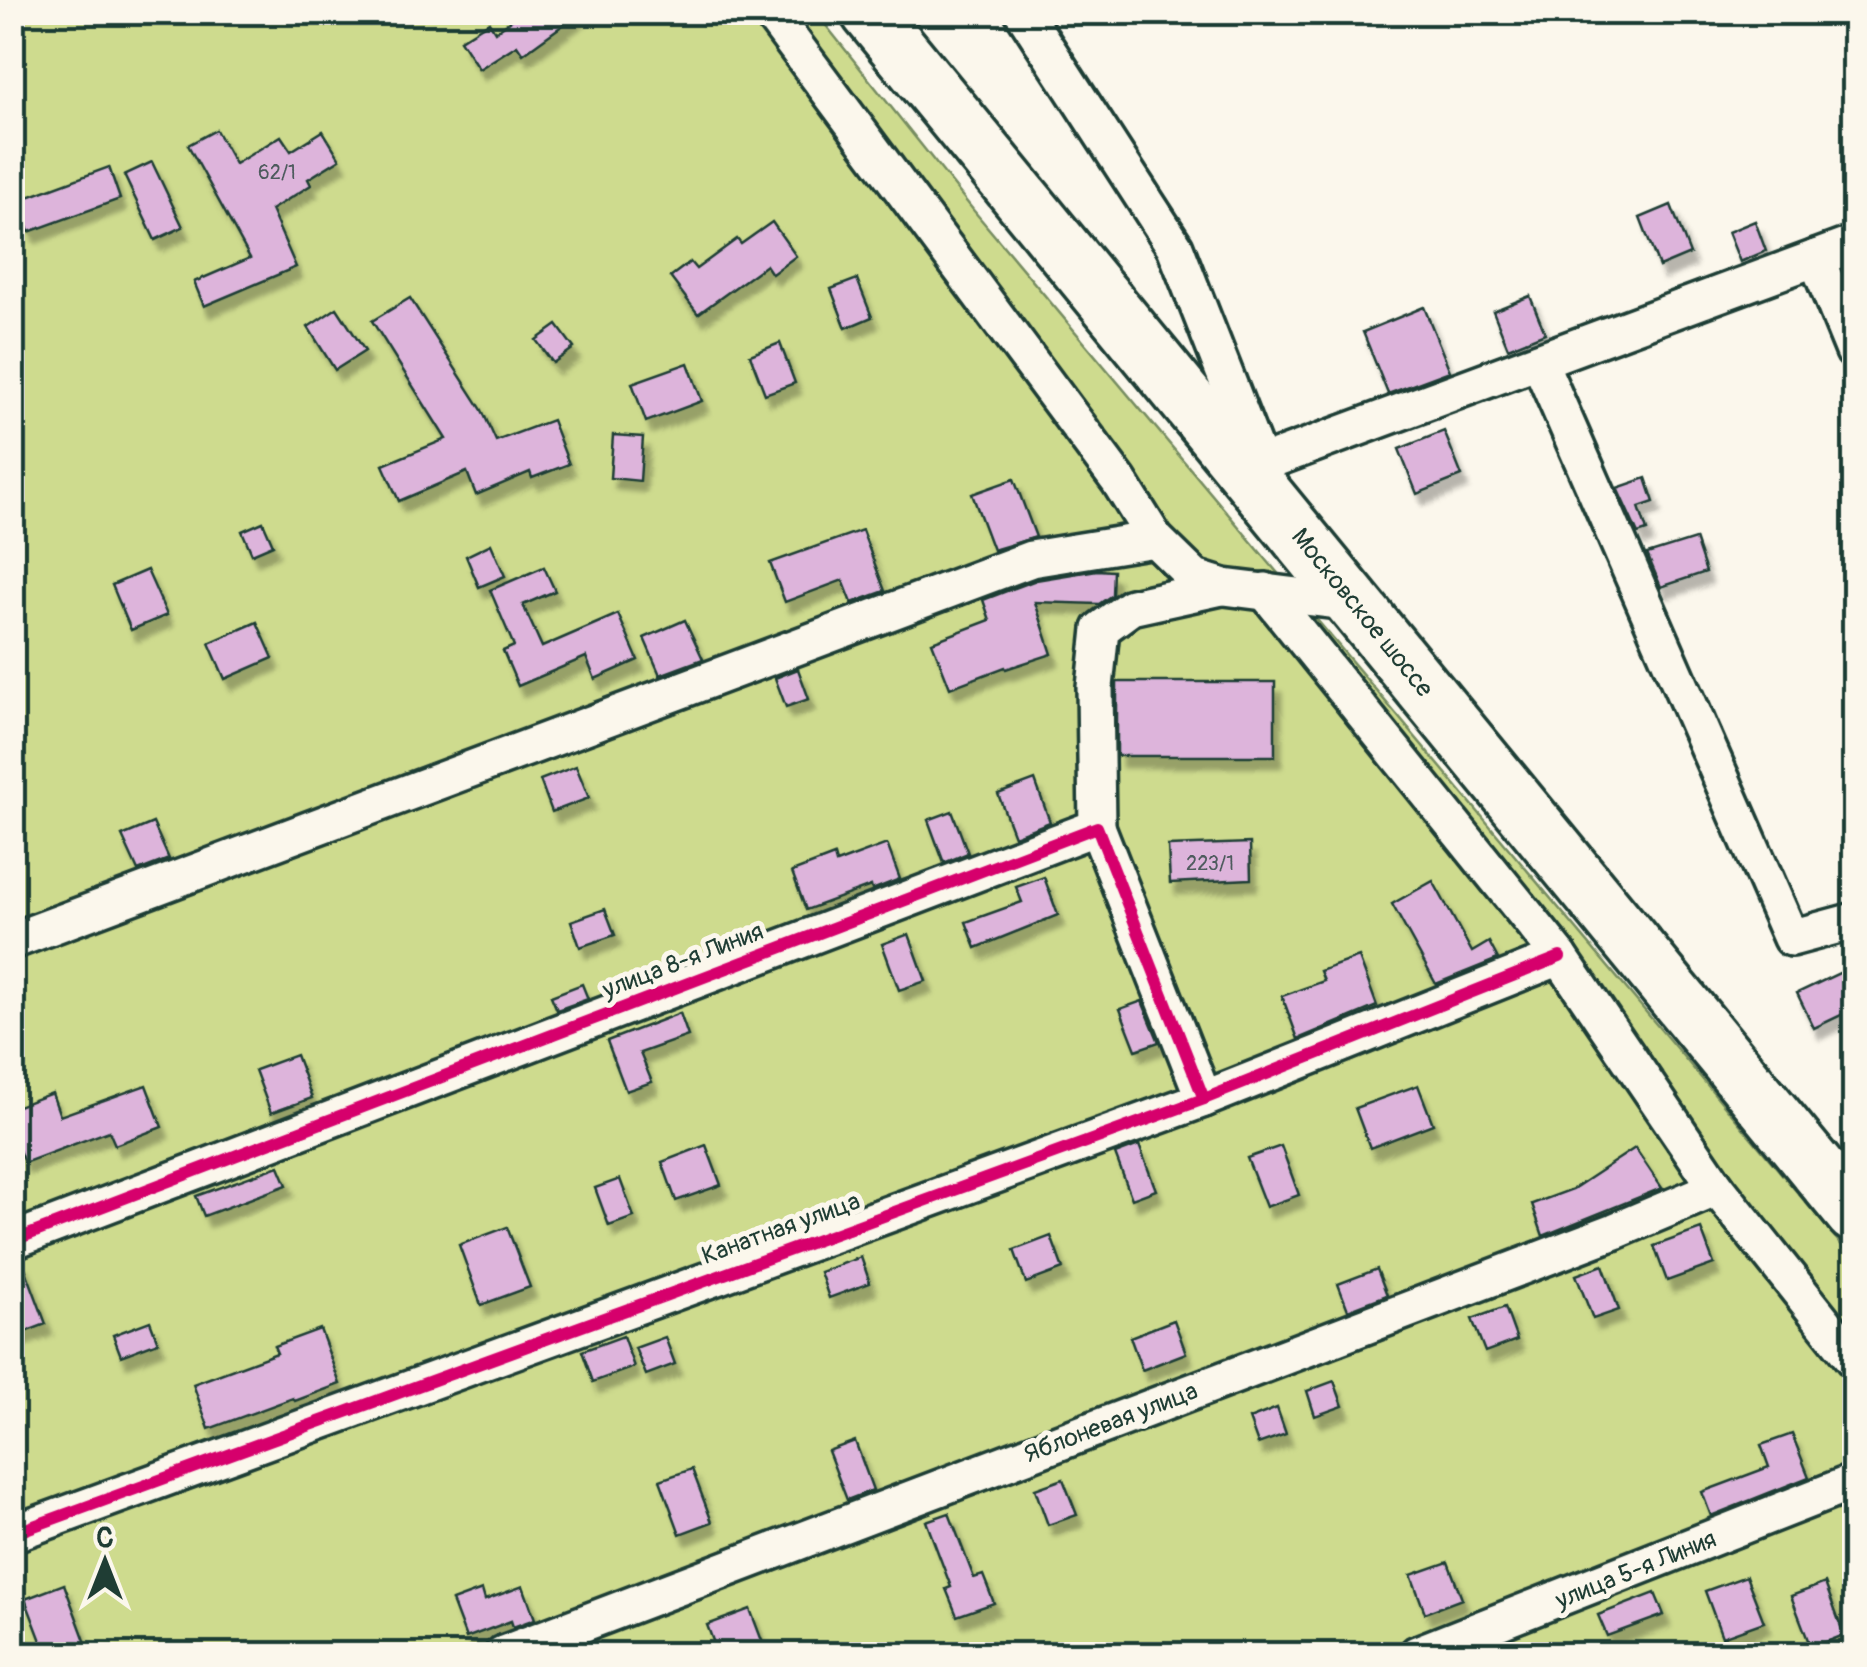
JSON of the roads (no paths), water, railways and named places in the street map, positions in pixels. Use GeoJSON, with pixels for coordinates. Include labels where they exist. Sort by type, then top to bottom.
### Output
{"type":"FeatureCollection","features":[{"type":"Feature","properties":{"kind":"highway","name":"Московское шоссе"},"geometry":{"type":"LineString","coordinates":[[869,12],[1252,468],[1354,602],[1854,1214]]}},
{"type":"Feature","properties":{"kind":"street"},"geometry":{"type":"LineString","coordinates":[[770,12],[1119,481],[1155,538],[1195,578],[1224,586],[1354,602]]}},
{"type":"Feature","properties":{"kind":"street"},"geometry":{"type":"LineString","coordinates":[[1023,12],[1175,247],[1252,468],[1854,244]]}},
{"type":"Feature","properties":{"kind":"street"},"geometry":{"type":"LineString","coordinates":[[1816,258],[1854,351]]}},
{"type":"Feature","properties":{"kind":"street"},"geometry":{"type":"LineString","coordinates":[[1539,361],[1792,938],[1854,921]]}},
{"type":"Feature","properties":{"kind":"street"},"geometry":{"type":"LineString","coordinates":[[12,941],[1031,559],[1155,538]]}},
{"type":"Feature","properties":{"kind":"street"},"geometry":{"type":"LineString","coordinates":[[1204,1098],[1096,827],[1095,688],[1101,629],[1131,607],[1224,586]]}},
{"type":"Feature","properties":{"kind":"street"},"geometry":{"type":"LineString","coordinates":[[1265,592],[1560,956],[1717,1188],[1854,1360]]}},
{"type":"Feature","properties":{"kind":"street","name":"улица 8-я Линия"},"geometry":{"type":"LineString","coordinates":[[12,1241],[1096,827]]}},
{"type":"Feature","properties":{"kind":"street","name":"Канатная улица"},"geometry":{"type":"LineString","coordinates":[[12,1534],[1204,1098],[1560,956]]}},
{"type":"Feature","properties":{"kind":"street","name":"Яблоневая улица"},"geometry":{"type":"LineString","coordinates":[[503,1654],[1615,1231],[1717,1188]]}},
{"type":"Feature","properties":{"kind":"street","name":"улица 5-я Линия"},"geometry":{"type":"LineString","coordinates":[[1417,1654],[1854,1482]]}}]}
